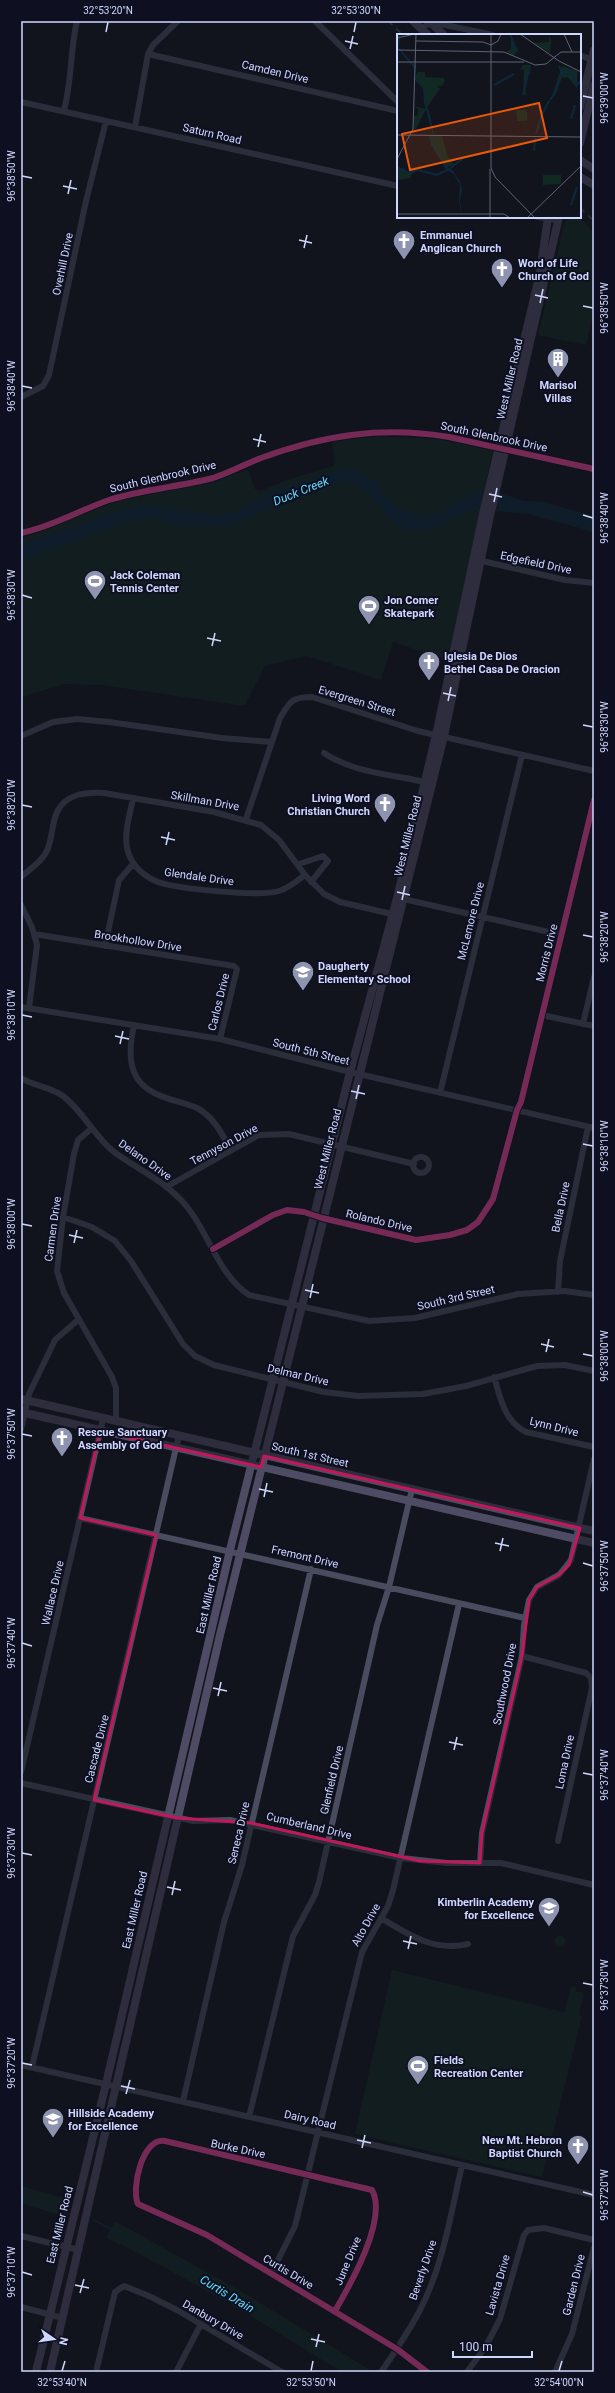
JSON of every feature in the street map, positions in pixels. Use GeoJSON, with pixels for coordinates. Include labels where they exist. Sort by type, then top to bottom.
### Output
{"type":"FeatureCollection","features":[{"type":"Feature","properties":{"kind":"main road"},"geometry":{"type":"LineString","coordinates":[[413,21],[427,34]]}},
{"type":"Feature","properties":{"kind":"main road"},"geometry":{"type":"LineString","coordinates":[[430,22],[443,34]]}},
{"type":"Feature","properties":{"kind":"main road"},"geometry":{"type":"LineString","coordinates":[[581,103],[593,57]]}},
{"type":"Feature","properties":{"kind":"main road"},"geometry":{"type":"LineString","coordinates":[[581,139],[594,85]]}},
{"type":"Feature","properties":{"kind":"main road"},"geometry":{"type":"LineString","coordinates":[[581,161],[594,169]]}},
{"type":"Feature","properties":{"kind":"main road"},"geometry":{"type":"LineString","coordinates":[[581,178],[594,185]]}},
{"type":"Feature","properties":{"kind":"main road","name":"West Miller Road"},"geometry":{"type":"LineString","coordinates":[[502,449],[540,273],[548,218]]}},
{"type":"Feature","properties":{"kind":"main road","name":"West Miller Road"},"geometry":{"type":"LineString","coordinates":[[255,1453],[292,1306],[318,1217],[396,915],[440,735],[495,479],[558,219]]}},
{"type":"Feature","properties":{"kind":"main road","name":"West Miller Road"},"geometry":{"type":"LineString","coordinates":[[400,898],[424,782],[440,735]]}},
{"type":"Feature","properties":{"kind":"main road","name":"West Miller Road"},"geometry":{"type":"LineString","coordinates":[[264,1456],[300,1308],[318,1217]]}},
{"type":"Feature","properties":{"kind":"main road","name":"South 1st Street"},"geometry":{"type":"LineString","coordinates":[[24,1399],[103,1419],[594,1531]]}},
{"type":"Feature","properties":{"kind":"main road","name":"South 1st Street"},"geometry":{"type":"LineString","coordinates":[[23,1413],[594,1543]]}},
{"type":"Feature","properties":{"kind":"main road","name":"East Miller Road"},"geometry":{"type":"LineString","coordinates":[[50,2372],[177,1818],[240,1552],[256,1466],[255,1453]]}},
{"type":"Feature","properties":{"kind":"main road","name":"East Miller Road"},"geometry":{"type":"LineString","coordinates":[[36,2372],[106,2084],[230,1550],[256,1466],[264,1456]]}},
{"type":"Feature","properties":{"kind":"main road"},"geometry":{"type":"LineString","coordinates":[[325,1482],[327,1470]]}},
{"type":"Feature","properties":{"kind":"main road"},"geometry":{"type":"LineString","coordinates":[[494,1520],[497,1508]]}},
{"type":"Feature","properties":{"kind":"main road"},"geometry":{"type":"LineString","coordinates":[[199,1683],[208,1685]]}},
{"type":"Feature","properties":{"kind":"main road"},"geometry":{"type":"LineString","coordinates":[[136,1956],[145,1958]]}},
{"type":"Feature","properties":{"kind":"street"},"geometry":{"type":"LineString","coordinates":[[64,110],[70,87],[73,36],[77,21]]}},
{"type":"Feature","properties":{"kind":"street"},"geometry":{"type":"LineString","coordinates":[[135,127],[148,54],[153,45],[178,21]]}},
{"type":"Feature","properties":{"kind":"street"},"geometry":{"type":"LineString","coordinates":[[315,21],[397,101]]}},
{"type":"Feature","properties":{"kind":"street"},"geometry":{"type":"LineString","coordinates":[[421,29],[430,22],[488,34]]}},
{"type":"Feature","properties":{"kind":"street","name":"Camden Drive"},"geometry":{"type":"LineString","coordinates":[[148,54],[397,111]]}},
{"type":"Feature","properties":{"kind":"street"},"geometry":{"type":"LineString","coordinates":[[581,55],[593,57]]}},
{"type":"Feature","properties":{"kind":"street","name":"Saturn Road"},"geometry":{"type":"LineString","coordinates":[[21,102],[64,110],[106,121],[397,186]]}},
{"type":"Feature","properties":{"kind":"street","name":"Overhill Drive"},"geometry":{"type":"LineString","coordinates":[[21,397],[43,386],[49,375],[86,200],[106,121]]}},
{"type":"Feature","properties":{"kind":"street"},"geometry":{"type":"LineString","coordinates":[[548,218],[558,219]]}},
{"type":"Feature","properties":{"kind":"street","name":"South Glenbrook Drive"},"geometry":{"type":"LineString","coordinates":[[21,533],[36,530],[84,509],[130,493],[214,477],[261,458],[310,442],[362,432],[430,434],[594,469]]}},
{"type":"Feature","properties":{"kind":"street","name":"Edgefield Drive"},"geometry":{"type":"LineString","coordinates":[[478,560],[565,580],[594,583]]}},
{"type":"Feature","properties":{"kind":"street","name":"Evergreen Street"},"geometry":{"type":"LineString","coordinates":[[246,819],[272,742],[288,703],[298,697],[312,697],[418,731],[594,771]]}},
{"type":"Feature","properties":{"kind":"street"},"geometry":{"type":"LineString","coordinates":[[21,736],[53,722],[77,719],[222,738],[272,742]]}},
{"type":"Feature","properties":{"kind":"street"},"geometry":{"type":"LineString","coordinates":[[324,753],[335,760],[376,774],[400,776],[424,782]]}},
{"type":"Feature","properties":{"kind":"street","name":"McLemore Drive"},"geometry":{"type":"LineString","coordinates":[[440,1093],[522,755]]}},
{"type":"Feature","properties":{"kind":"street","name":"Skillman Drive"},"geometry":{"type":"LineString","coordinates":[[21,877],[36,865],[48,849],[56,814],[61,804],[71,796],[86,793],[104,793],[246,819],[270,830],[299,864],[311,882],[324,894],[340,902],[396,915]]}},
{"type":"Feature","properties":{"kind":"street","name":"Glendale Drive"},"geometry":{"type":"LineString","coordinates":[[133,799],[127,827],[126,847],[134,864],[143,874],[158,882],[259,895],[280,891],[306,875]]}},
{"type":"Feature","properties":{"kind":"street","name":"Morris Drive"},"geometry":{"type":"LineString","coordinates":[[517,1110],[521,1102],[594,800]]}},
{"type":"Feature","properties":{"kind":"street"},"geometry":{"type":"LineString","coordinates":[[299,864],[323,856],[328,861],[311,882]]}},
{"type":"Feature","properties":{"kind":"street"},"geometry":{"type":"LineString","coordinates":[[105,946],[118,880],[134,864]]}},
{"type":"Feature","properties":{"kind":"street"},"geometry":{"type":"LineString","coordinates":[[400,898],[562,935]]}},
{"type":"Feature","properties":{"kind":"street"},"geometry":{"type":"LineString","coordinates":[[21,905],[34,934],[37,953],[29,1008]]}},
{"type":"Feature","properties":{"kind":"street","name":"Brookhollow Drive"},"geometry":{"type":"LineString","coordinates":[[34,934],[234,966],[237,969]]}},
{"type":"Feature","properties":{"kind":"street","name":"Carlos Drive"},"geometry":{"type":"LineString","coordinates":[[220,1039],[237,969]]}},
{"type":"Feature","properties":{"kind":"street"},"geometry":{"type":"LineString","coordinates":[[583,1024],[594,977]]}},
{"type":"Feature","properties":{"kind":"street","name":"South 5th Street"},"geometry":{"type":"LineString","coordinates":[[21,1007],[220,1039],[354,1073],[591,1127]]}},
{"type":"Feature","properties":{"kind":"street"},"geometry":{"type":"LineString","coordinates":[[542,1015],[594,1026]]}},
{"type":"Feature","properties":{"kind":"street"},"geometry":{"type":"LineString","coordinates":[[134,1025],[129,1048],[130,1059],[134,1072],[144,1086],[151,1091],[197,1108],[219,1128],[231,1150]]}},
{"type":"Feature","properties":{"kind":"street","name":"Delano Drive"},"geometry":{"type":"LineString","coordinates":[[21,1078],[63,1096],[114,1152],[160,1180],[181,1200],[193,1216],[239,1288],[249,1295],[300,1308]]}},
{"type":"Feature","properties":{"kind":"street","name":"Rolando Drive"},"geometry":{"type":"LineString","coordinates":[[213,1249],[273,1214],[287,1210],[295,1210],[318,1217],[416,1240],[450,1235],[467,1230],[478,1222],[493,1199],[517,1110]]}},
{"type":"Feature","properties":{"kind":"street","name":"Bella Drive"},"geometry":{"type":"LineString","coordinates":[[558,1292],[560,1261],[591,1127]]}},
{"type":"Feature","properties":{"kind":"street","name":"Carmen Drive"},"geometry":{"type":"LineString","coordinates":[[92,1128],[78,1140],[63,1216],[57,1271],[64,1293],[116,1388],[116,1422]]}},
{"type":"Feature","properties":{"kind":"street","name":"Tennyson Drive"},"geometry":{"type":"LineString","coordinates":[[166,1187],[259,1135],[272,1133],[289,1134],[414,1164]]}},
{"type":"Feature","properties":{"kind":"street","name":"Delmar Drive"},"geometry":{"type":"LineString","coordinates":[[63,1216],[92,1227],[115,1241],[131,1261],[184,1344],[195,1356],[214,1365],[324,1392],[358,1396],[401,1396],[466,1386],[494,1377],[551,1365],[565,1365],[594,1371]]}},
{"type":"Feature","properties":{"kind":"street","name":"South 3rd Street"},"geometry":{"type":"LineString","coordinates":[[300,1308],[369,1321],[382,1321],[452,1311],[518,1294],[558,1292],[594,1295]]}},
{"type":"Feature","properties":{"kind":"street"},"geometry":{"type":"LineString","coordinates":[[21,1429],[24,1399],[55,1340],[79,1319]]}},
{"type":"Feature","properties":{"kind":"street","name":"Lynn Drive"},"geometry":{"type":"LineString","coordinates":[[494,1377],[506,1414],[516,1427],[526,1432],[594,1447]]}},
{"type":"Feature","properties":{"kind":"street","name":"Wallace Drive"},"geometry":{"type":"LineString","coordinates":[[21,1772],[103,1419]]}},
{"type":"Feature","properties":{"kind":"street","name":"Cascade Drive"},"geometry":{"type":"LineString","coordinates":[[32,2067],[180,1436]]}},
{"type":"Feature","properties":{"kind":"street","name":"Southwood Drive"},"geometry":{"type":"LineString","coordinates":[[480,1864],[482,1833],[522,1656],[525,1618],[529,1600],[537,1587],[559,1575],[569,1565],[580,1528],[594,1459]]}},
{"type":"Feature","properties":{"kind":"street","name":"Glenfield Drive"},"geometry":{"type":"LineString","coordinates":[[249,2116],[293,1936],[315,1895],[377,1625],[389,1587],[412,1489]]}},
{"type":"Feature","properties":{"kind":"street","name":"Fremont Drive"},"geometry":{"type":"LineString","coordinates":[[80,1518],[240,1552],[459,1604],[525,1618]]}},
{"type":"Feature","properties":{"kind":"street","name":"Seneca Drive"},"geometry":{"type":"LineString","coordinates":[[183,2102],[224,1922],[237,1886],[311,1569]]}},
{"type":"Feature","properties":{"kind":"street","name":"Alto Drive"},"geometry":{"type":"LineString","coordinates":[[271,2274],[295,2226],[319,2133],[362,1952],[388,1906],[401,1858],[459,1604]]}},
{"type":"Feature","properties":{"kind":"street","name":"Loma Drive"},"geometry":{"type":"LineString","coordinates":[[522,1656],[586,1673],[590,1678],[592,1688],[558,1840]]}},
{"type":"Feature","properties":{"kind":"street","name":"Cumberland Drive"},"geometry":{"type":"LineString","coordinates":[[21,1783],[198,1822],[230,1820],[252,1823],[401,1858],[447,1863],[501,1863],[594,1884]]}},
{"type":"Feature","properties":{"kind":"street"},"geometry":{"type":"LineString","coordinates":[[381,1918],[424,1943],[454,1947],[468,1944]]}},
{"type":"Feature","properties":{"kind":"street","name":"Dairy Road"},"geometry":{"type":"LineString","coordinates":[[21,2065],[594,2195]]}},
{"type":"Feature","properties":{"kind":"street","name":"Burke Drive"},"geometry":{"type":"LineString","coordinates":[[136,2199],[138,2179],[145,2151],[151,2144],[159,2140],[368,2188],[375,2194]]}},
{"type":"Feature","properties":{"kind":"street","name":"Beverly Drive"},"geometry":{"type":"LineString","coordinates":[[381,2372],[421,2310],[429,2290],[440,2260],[462,2166]]}},
{"type":"Feature","properties":{"kind":"street","name":"June Drive"},"geometry":{"type":"LineString","coordinates":[[335,2311],[364,2256],[378,2204],[375,2194]]}},
{"type":"Feature","properties":{"kind":"street","name":"Curtis Drive"},"geometry":{"type":"LineString","coordinates":[[136,2199],[143,2207],[207,2235],[335,2311],[397,2349],[427,2372]]}},
{"type":"Feature","properties":{"kind":"street","name":"Lavista Drive"},"geometry":{"type":"LineString","coordinates":[[467,2372],[486,2346],[500,2319],[524,2235],[528,2230],[544,2228],[594,2240]]}},
{"type":"Feature","properties":{"kind":"street"},"geometry":{"type":"LineString","coordinates":[[21,2236],[79,2250]]}},
{"type":"Feature","properties":{"kind":"street","name":"Garden Drive"},"geometry":{"type":"LineString","coordinates":[[555,2372],[572,2334],[594,2247]]}},
{"type":"Feature","properties":{"kind":"street","name":"Danbury Drive"},"geometry":{"type":"LineString","coordinates":[[96,2372],[114,2292],[124,2286],[133,2289],[201,2324],[272,2370],[282,2372]]}},
{"type":"Feature","properties":{"kind":"street"},"geometry":{"type":"LineString","coordinates":[[21,2307],[63,2318]]}},
{"type":"Feature","properties":{"kind":"street"},"geometry":{"type":"LineString","coordinates":[[176,2372],[201,2324]]}},
{"type":"Feature","properties":{"kind":"highlighted area"},"geometry":{"type":"Polygon","coordinates":[[[100,1431],[261,1467],[264,1456],[580,1528],[569,1565],[559,1575],[537,1587],[529,1600],[522,1656],[482,1833],[480,1863],[420,1861],[251,1823],[177,1818],[94,1800],[156,1535],[80,1518],[100,1431]]]}},
{"type":"Feature","properties":{"kind":"green space"},"geometry":{"type":"Polygon","coordinates":[[[566,218],[581,218],[594,234],[594,310],[586,345],[538,335],[566,218]]]}},
{"type":"Feature","properties":{"kind":"green space"},"geometry":{"type":"Polygon","coordinates":[[[377,436],[441,439],[493,450],[448,660],[393,642],[381,680],[307,656],[265,666],[245,705],[102,685],[64,684],[21,697],[21,538],[44,530],[89,510],[126,498],[200,485],[248,470],[255,489],[260,491],[287,480],[333,466],[335,463],[332,441],[377,436]]]}},
{"type":"Feature","properties":{"kind":"green space"},"geometry":{"type":"Polygon","coordinates":[[[560,1935],[564,1937],[566,1941],[564,1945],[560,1947],[556,1945],[554,1941],[556,1937],[560,1935]]]}},
{"type":"Feature","properties":{"kind":"green space"},"geometry":{"type":"Polygon","coordinates":[[[392,1970],[564,2012],[571,1986],[576,1987],[576,1991],[584,1993],[579,2015],[582,2016],[542,2177],[355,2134],[392,1970]]]}},
{"type":"Feature","properties":{"kind":"green space"},"geometry":{"type":"Polygon","coordinates":[[[21,2186],[71,2200],[66,2217],[21,2203],[21,2186]]]}},
{"type":"Feature","properties":{"kind":"green space"},"geometry":{"type":"Polygon","coordinates":[[[115,2221],[239,2290],[372,2371],[342,2372],[226,2301],[128,2248],[106,2238],[115,2221]]]}},
{"type":"Feature","properties":{"kind":"water","name":"Duck Creek"},"geometry":{"type":"Polygon","coordinates":[[[345,469],[359,471],[377,483],[387,499],[403,510],[419,516],[436,514],[477,491],[499,493],[525,501],[542,502],[594,516],[594,532],[529,514],[472,509],[436,527],[424,530],[406,530],[395,523],[372,497],[354,484],[341,481],[225,527],[178,525],[151,518],[133,520],[21,560],[21,545],[109,513],[140,505],[217,515],[232,513],[269,492],[345,469]]]}},
{"type":"Feature","properties":{"kind":"waterway","name":"Curtis Drain"},"geometry":{"type":"LineString","coordinates":[[21,2193],[31,2200],[67,2211]]}},
{"type":"Feature","properties":{"kind":"waterway","name":"Curtis Drain"},"geometry":{"type":"LineString","coordinates":[[94,2220],[184,2268],[356,2372]]}},
{"type":"Feature","properties":{"kind":"railway"},"geometry":{"type":"LineString","coordinates":[[388,21],[402,34]]}},
{"type":"Feature","properties":{"kind":"railway"},"geometry":{"type":"LineString","coordinates":[[581,209],[594,221]]}},
{"type":"Feature","properties":{"kind":"cycle path"},"geometry":{"type":"LineString","coordinates":[[21,533],[54,523],[98,504],[122,496],[213,478],[284,450],[331,438],[354,435],[400,432],[449,437],[594,469]]}},
{"type":"Feature","properties":{"kind":"cycle path"},"geometry":{"type":"LineString","coordinates":[[213,1249],[273,1215],[287,1210],[304,1212],[322,1218],[416,1240],[450,1235],[467,1230],[478,1222],[493,1199],[517,1110],[521,1102],[594,800]]}},
{"type":"Feature","properties":{"kind":"cycle path"},"geometry":{"type":"LineString","coordinates":[[335,2311],[358,2269],[371,2234],[375,2217],[376,2202],[372,2190],[165,2141],[157,2142],[150,2147],[140,2165],[137,2176],[136,2197],[138,2204],[207,2235],[397,2349],[427,2372]]}},
{"type":"Feature","properties":{"kind":"place","name":"Emmanuel Anglican Church"},"geometry":{"type":"Point","coordinates":[404,260]}},
{"type":"Feature","properties":{"kind":"place","name":"Word of Life Church of God"},"geometry":{"type":"Point","coordinates":[502,288]}},
{"type":"Feature","properties":{"kind":"place","name":"Marisol Villas"},"geometry":{"type":"Point","coordinates":[558,378]}},
{"type":"Feature","properties":{"kind":"place","name":"Jack Coleman Tennis Center"},"geometry":{"type":"Point","coordinates":[95,600]}},
{"type":"Feature","properties":{"kind":"place","name":"Jon Comer Skatepark"},"geometry":{"type":"Point","coordinates":[369,626]}},
{"type":"Feature","properties":{"kind":"place","name":"Iglesia De Dios Bethel Casa De Oracion"},"geometry":{"type":"Point","coordinates":[429,682]}},
{"type":"Feature","properties":{"kind":"place","name":"Living Word Christian Church"},"geometry":{"type":"Point","coordinates":[385,824]}},
{"type":"Feature","properties":{"kind":"place","name":"Daugherty Elementary School"},"geometry":{"type":"Point","coordinates":[303,992]}},
{"type":"Feature","properties":{"kind":"place","name":"Rescue Sanctuary Assembly of God"},"geometry":{"type":"Point","coordinates":[62,1458]}},
{"type":"Feature","properties":{"kind":"place","name":"Kimberlin Academy for Excellence"},"geometry":{"type":"Point","coordinates":[549,1928]}},
{"type":"Feature","properties":{"kind":"place","name":"Fields Recreation Center"},"geometry":{"type":"Point","coordinates":[418,2086]}},
{"type":"Feature","properties":{"kind":"place","name":"Hillside Academy for Excellence"},"geometry":{"type":"Point","coordinates":[53,2138]}},
{"type":"Feature","properties":{"kind":"place","name":"New Mt. Hebron Baptist Church"},"geometry":{"type":"Point","coordinates":[578,2166]}}]}
